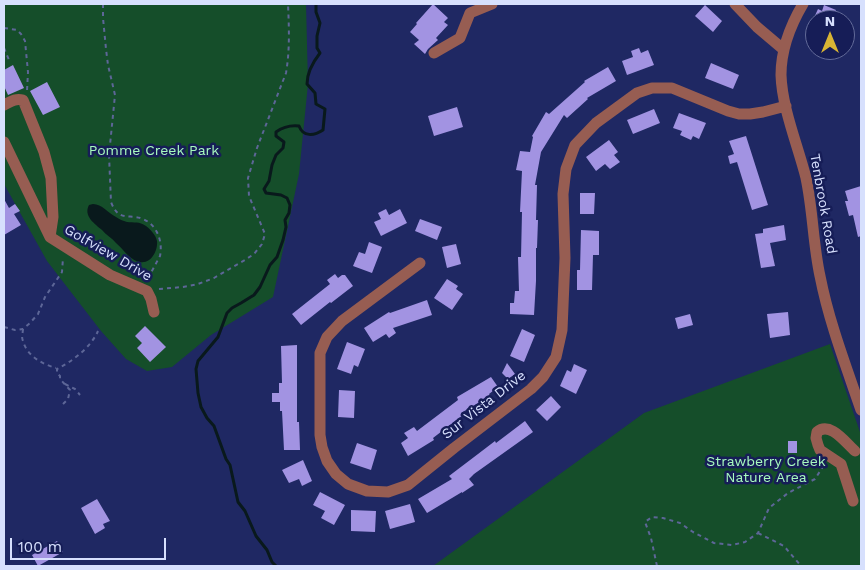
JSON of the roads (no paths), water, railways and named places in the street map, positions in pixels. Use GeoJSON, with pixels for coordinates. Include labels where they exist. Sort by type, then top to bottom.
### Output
{"type":"FeatureCollection","features":[{"type":"Feature","properties":{"kind":"street"},"geometry":{"type":"LineString","coordinates":[[434,53],[460,38],[470,13],[492,4]]}},
{"type":"Feature","properties":{"kind":"street"},"geometry":{"type":"LineString","coordinates":[[735,4],[783,50]]}},
{"type":"Feature","properties":{"kind":"street","name":"Tenbrook Road"},"geometry":{"type":"LineString","coordinates":[[803,4],[790,30],[783,50],[781,75],[786,106],[808,189],[817,260],[824,293],[836,336],[861,410]]}},
{"type":"Feature","properties":{"kind":"street","name":"Sur Vista Drive"},"geometry":{"type":"LineString","coordinates":[[420,263],[342,321],[327,336],[320,353],[320,435],[322,447],[327,461],[336,474],[348,484],[367,490],[388,492],[408,485],[531,390],[543,377],[556,357],[562,330],[565,258],[563,194],[566,169],[575,145],[596,123],[637,93],[652,88],[672,88],[739,114],[763,112],[786,106]]}},
{"type":"Feature","properties":{"kind":"street"},"geometry":{"type":"LineString","coordinates":[[4,106],[12,101],[23,100],[44,152],[51,178],[54,217],[50,237]]}},
{"type":"Feature","properties":{"kind":"street","name":"Golfview Drive"},"geometry":{"type":"LineString","coordinates":[[4,142],[50,237],[110,275],[144,289],[151,299],[154,312]]}},
{"type":"Feature","properties":{"kind":"street"},"geometry":{"type":"LineString","coordinates":[[841,464],[858,450],[829,429],[821,429],[816,438],[820,450],[841,464],[853,502]]}},
{"type":"Feature","properties":{"kind":"waterway"},"geometry":{"type":"LineString","coordinates":[[276,566],[256,536],[245,511],[238,502],[230,465],[214,426],[201,407],[196,369],[198,361],[218,337],[227,313],[254,295],[260,287],[270,265],[277,257],[283,240],[286,227],[285,220],[289,213],[290,205],[287,198],[281,195],[266,193],[264,189],[269,181],[276,155],[283,148],[284,142],[276,136],[276,132],[293,126],[299,126],[306,134],[323,130],[325,109],[316,104],[315,93],[307,84],[311,67],[320,53],[317,48],[320,23],[316,12],[316,4]]}},
{"type":"Feature","properties":{"kind":"park label","name":"Pomme Creek Park"},"geometry":{"type":"Point","coordinates":[154,151]}},
{"type":"Feature","properties":{"kind":"park label","name":"Strawberry Creek Nature Area"},"geometry":{"type":"Point","coordinates":[766,470]}}]}
